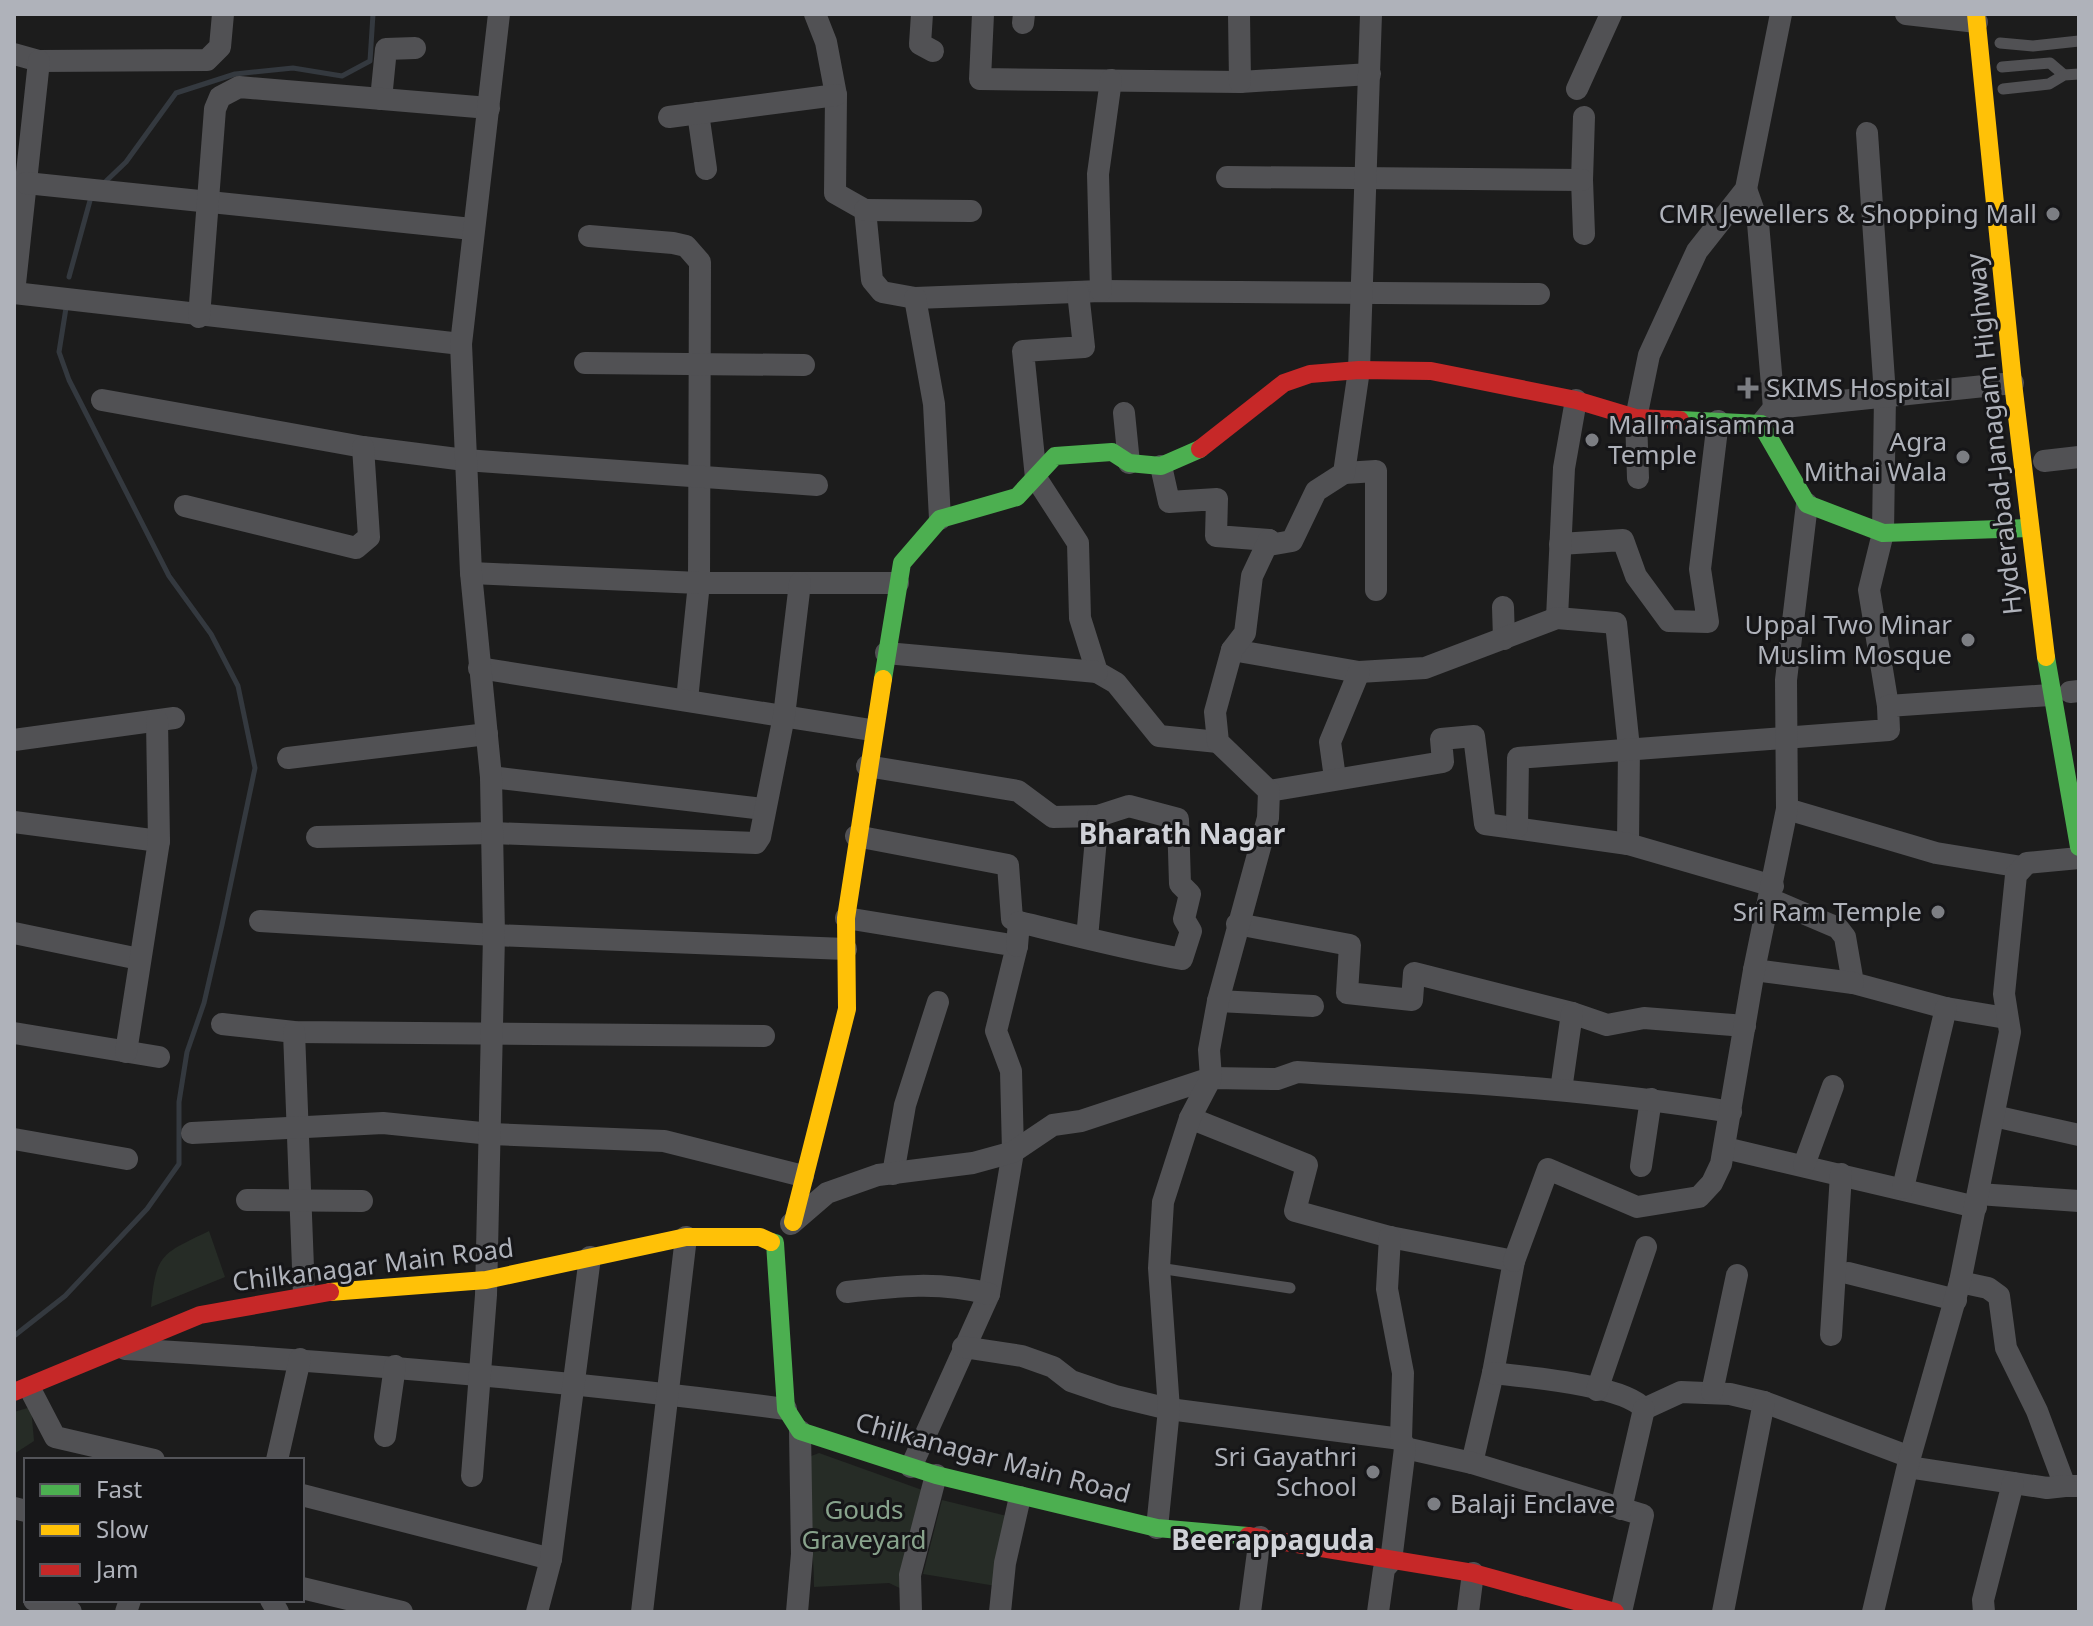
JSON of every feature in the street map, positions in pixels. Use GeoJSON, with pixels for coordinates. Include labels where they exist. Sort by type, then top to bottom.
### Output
{"type":"FeatureCollection","features":[{"type":"Feature","properties":{"kind":"main road"},"geometry":{"type":"LineString","coordinates":[[1983,17],[2000,43],[2004,97]]}},
{"type":"Feature","properties":{"kind":"main road","name":"Hyderabad-Janagam Highway"},"geometry":{"type":"LineString","coordinates":[[1983,17],[2002,273],[2029,528],[2079,744]]}},
{"type":"Feature","properties":{"kind":"main road"},"geometry":{"type":"LineString","coordinates":[[2002,273],[2023,272]]}},
{"type":"Feature","properties":{"kind":"main road"},"geometry":{"type":"LineString","coordinates":[[793,1222],[847,1009],[846,918],[856,836],[871,730],[902,563],[940,519],[991,507],[1017,497],[1055,456],[1112,452],[1129,463],[1161,466],[1199,450],[1284,383],[1310,374],[1359,370],[1431,371],[1576,400],[1636,418],[1718,421],[1768,416],[1807,504],[1883,533],[2029,528]]}},
{"type":"Feature","properties":{"kind":"main road","name":"Hyderabad-Janagam Highway"},"geometry":{"type":"LineString","coordinates":[[2066,662],[2079,847]]}},
{"type":"Feature","properties":{"kind":"main road","name":"Chilkanagar Main Road"},"geometry":{"type":"LineString","coordinates":[[22,1390],[200,1315],[304,1294],[486,1280],[686,1237],[760,1237],[775,1243]]}},
{"type":"Feature","properties":{"kind":"main road"},"geometry":{"type":"LineString","coordinates":[[775,1243],[786,1409],[800,1431]]}},
{"type":"Feature","properties":{"kind":"main road","name":"Chilkanagar Main Road"},"geometry":{"type":"LineString","coordinates":[[800,1431],[936,1475],[1157,1528],[1260,1537],[1473,1573],[1566,1604],[1615,1612]]}},
{"type":"Feature","properties":{"kind":"street"},"geometry":{"type":"LineString","coordinates":[[14,54],[39,61],[207,60],[220,47],[223,14]]}},
{"type":"Feature","properties":{"kind":"street"},"geometry":{"type":"LineString","coordinates":[[472,1476],[482,1374],[486,1280],[494,935],[491,777],[471,573],[461,344],[499,14]]}},
{"type":"Feature","properties":{"kind":"street"},"geometry":{"type":"LineString","coordinates":[[815,14],[826,42],[836,95],[833,185],[839,198],[865,210],[971,211]]}},
{"type":"Feature","properties":{"kind":"street"},"geometry":{"type":"LineString","coordinates":[[922,14],[920,44],[933,51]]}},
{"type":"Feature","properties":{"kind":"street"},"geometry":{"type":"LineString","coordinates":[[983,14],[980,79],[1240,82],[1370,74]]}},
{"type":"Feature","properties":{"kind":"street"},"geometry":{"type":"LineString","coordinates":[[1239,14],[1240,82]]}},
{"type":"Feature","properties":{"kind":"street"},"geometry":{"type":"LineString","coordinates":[[1344,473],[1359,370],[1368,178],[1371,14]]}},
{"type":"Feature","properties":{"kind":"street"},"geometry":{"type":"LineString","coordinates":[[1577,89],[1611,14]]}},
{"type":"Feature","properties":{"kind":"street"},"geometry":{"type":"LineString","coordinates":[[1638,478],[1636,418],[1649,355],[1697,251],[1746,189],[1781,14]]}},
{"type":"Feature","properties":{"kind":"street"},"geometry":{"type":"LineString","coordinates":[[1906,14],[1983,17]]}},
{"type":"Feature","properties":{"kind":"street"},"geometry":{"type":"LineString","coordinates":[[381,99],[386,49],[415,48]]}},
{"type":"Feature","properties":{"kind":"street"},"geometry":{"type":"LineString","coordinates":[[39,61],[14,293],[199,317],[461,344]]}},
{"type":"Feature","properties":{"kind":"street"},"geometry":{"type":"LineString","coordinates":[[1101,291],[1098,174],[1111,80]]}},
{"type":"Feature","properties":{"kind":"street"},"geometry":{"type":"LineString","coordinates":[[199,317],[215,109],[220,97],[239,87],[489,108]]}},
{"type":"Feature","properties":{"kind":"street"},"geometry":{"type":"LineString","coordinates":[[669,117],[836,95]]}},
{"type":"Feature","properties":{"kind":"street"},"geometry":{"type":"LineString","coordinates":[[698,113],[706,169]]}},
{"type":"Feature","properties":{"kind":"street"},"geometry":{"type":"LineString","coordinates":[[1584,117],[1584,234]]}},
{"type":"Feature","properties":{"kind":"street"},"geometry":{"type":"LineString","coordinates":[[1517,827],[1518,758],[1889,730],[1888,706],[1869,590],[1883,533],[1885,395],[1867,133]]}},
{"type":"Feature","properties":{"kind":"street"},"geometry":{"type":"LineString","coordinates":[[1227,177],[1582,180]]}},
{"type":"Feature","properties":{"kind":"street"},"geometry":{"type":"LineString","coordinates":[[26,183],[472,229]]}},
{"type":"Feature","properties":{"kind":"street"},"geometry":{"type":"LineString","coordinates":[[1746,189],[1758,223],[1768,416],[1885,395],[2013,383]]}},
{"type":"Feature","properties":{"kind":"street"},"geometry":{"type":"LineString","coordinates":[[865,210],[872,280],[882,292],[915,298],[1101,291],[1362,290],[1539,294]]}},
{"type":"Feature","properties":{"kind":"street"},"geometry":{"type":"LineString","coordinates":[[589,236],[673,243],[693,251],[700,262],[696,477],[699,583],[687,700]]}},
{"type":"Feature","properties":{"kind":"street"},"geometry":{"type":"LineString","coordinates":[[1078,292],[1084,347],[1023,351],[1036,478],[1078,543],[1080,618],[1097,672]]}},
{"type":"Feature","properties":{"kind":"street"},"geometry":{"type":"LineString","coordinates":[[915,298],[934,404],[940,519]]}},
{"type":"Feature","properties":{"kind":"street"},"geometry":{"type":"LineString","coordinates":[[585,363],[804,365]]}},
{"type":"Feature","properties":{"kind":"street"},"geometry":{"type":"LineString","coordinates":[[102,400],[363,447],[465,460],[817,485]]}},
{"type":"Feature","properties":{"kind":"street"},"geometry":{"type":"LineString","coordinates":[[1557,618],[1564,468],[1576,400]]}},
{"type":"Feature","properties":{"kind":"street"},"geometry":{"type":"LineString","coordinates":[[1124,413],[1129,463]]}},
{"type":"Feature","properties":{"kind":"street"},"geometry":{"type":"LineString","coordinates":[[1560,544],[1623,540],[1636,576],[1669,621],[1708,622],[1700,569],[1718,421]]}},
{"type":"Feature","properties":{"kind":"street"},"geometry":{"type":"LineString","coordinates":[[185,506],[356,548],[369,537],[363,447]]}},
{"type":"Feature","properties":{"kind":"street"},"geometry":{"type":"LineString","coordinates":[[2044,461],[2079,457]]}},
{"type":"Feature","properties":{"kind":"street"},"geometry":{"type":"LineString","coordinates":[[1161,466],[1169,502],[1217,499],[1216,536],[1269,540]]}},
{"type":"Feature","properties":{"kind":"street"},"geometry":{"type":"LineString","coordinates":[[1269,540],[1269,545],[1292,541],[1316,491],[1344,473],[1376,471],[1376,590]]}},
{"type":"Feature","properties":{"kind":"street"},"geometry":{"type":"LineString","coordinates":[[1472,1463],[1514,1261],[1548,1169],[1637,1207],[1699,1197],[1712,1183],[1725,1148],[1754,970],[1787,809],[1787,666],[1807,504]]}},
{"type":"Feature","properties":{"kind":"street"},"geometry":{"type":"LineString","coordinates":[[1218,742],[1215,712],[1232,650],[1245,633],[1252,576],[1269,540]]}},
{"type":"Feature","properties":{"kind":"street"},"geometry":{"type":"LineString","coordinates":[[471,573],[699,583],[898,583]]}},
{"type":"Feature","properties":{"kind":"street"},"geometry":{"type":"LineString","coordinates":[[317,837],[493,833],[756,843],[760,837],[784,716],[800,583]]}},
{"type":"Feature","properties":{"kind":"street"},"geometry":{"type":"LineString","coordinates":[[1503,607],[1504,639]]}},
{"type":"Feature","properties":{"kind":"street"},"geometry":{"type":"LineString","coordinates":[[1232,650],[1359,672],[1431,667],[1557,618],[1616,623],[1629,748],[1628,844]]}},
{"type":"Feature","properties":{"kind":"street"},"geometry":{"type":"LineString","coordinates":[[886,653],[1097,672],[1116,683],[1159,736],[1218,742],[1269,791],[1268,818],[1218,1001],[1209,1050],[1211,1078],[1190,1118],[1163,1202],[1159,1268],[1169,1409],[1157,1528]]}},
{"type":"Feature","properties":{"kind":"street"},"geometry":{"type":"LineString","coordinates":[[479,668],[871,730]]}},
{"type":"Feature","properties":{"kind":"street"},"geometry":{"type":"LineString","coordinates":[[1335,778],[1330,742],[1359,672]]}},
{"type":"Feature","properties":{"kind":"street"},"geometry":{"type":"LineString","coordinates":[[1888,706],[2066,692]]}},
{"type":"Feature","properties":{"kind":"street"},"geometry":{"type":"LineString","coordinates":[[14,740],[165,720],[159,841],[126,1052]]}},
{"type":"Feature","properties":{"kind":"street"},"geometry":{"type":"LineString","coordinates":[[288,758],[487,734]]}},
{"type":"Feature","properties":{"kind":"street"},"geometry":{"type":"LineString","coordinates":[[1269,791],[1443,762],[1441,739],[1474,736],[1485,824],[1628,844],[1771,893],[1838,928],[1845,937],[1853,983]]}},
{"type":"Feature","properties":{"kind":"street"},"geometry":{"type":"LineString","coordinates":[[856,836],[1008,865],[1012,919],[1182,959],[1191,931],[1184,919],[1190,894],[1180,884],[1178,819],[1129,806],[1098,816],[1053,817],[1018,791],[867,766]]}},
{"type":"Feature","properties":{"kind":"street"},"geometry":{"type":"LineString","coordinates":[[491,777],[764,809]]}},
{"type":"Feature","properties":{"kind":"street"},"geometry":{"type":"LineString","coordinates":[[1787,809],[1936,853],[2022,867]]}},
{"type":"Feature","properties":{"kind":"street"},"geometry":{"type":"LineString","coordinates":[[1087,938],[1098,816]]}},
{"type":"Feature","properties":{"kind":"street"},"geometry":{"type":"LineString","coordinates":[[14,822],[159,841]]}},
{"type":"Feature","properties":{"kind":"street"},"geometry":{"type":"LineString","coordinates":[[1873,1612],[1909,1462],[1958,1291],[1994,1116],[2010,1032],[2004,994],[2015,890],[2022,867],[2027,863],[2079,858]]}},
{"type":"Feature","properties":{"kind":"street"},"geometry":{"type":"LineString","coordinates":[[846,918],[1017,946]]}},
{"type":"Feature","properties":{"kind":"street"},"geometry":{"type":"LineString","coordinates":[[260,921],[494,935],[846,949]]}},
{"type":"Feature","properties":{"kind":"street"},"geometry":{"type":"LineString","coordinates":[[911,1467],[989,1294],[1013,1152],[1011,1071],[996,1031],[1017,946],[1019,922]]}},
{"type":"Feature","properties":{"kind":"street"},"geometry":{"type":"LineString","coordinates":[[1237,924],[1350,945],[1347,993],[1412,1000],[1414,973],[1572,1013],[1607,1025],[1644,1018],[1745,1026]]}},
{"type":"Feature","properties":{"kind":"street"},"geometry":{"type":"LineString","coordinates":[[14,933],[139,959]]}},
{"type":"Feature","properties":{"kind":"street"},"geometry":{"type":"LineString","coordinates":[[1754,970],[1853,983],[1946,1008],[2006,1018]]}},
{"type":"Feature","properties":{"kind":"street"},"geometry":{"type":"LineString","coordinates":[[1218,1001],[1313,1006]]}},
{"type":"Feature","properties":{"kind":"street"},"geometry":{"type":"LineString","coordinates":[[893,1174],[905,1105],[938,1002]]}},
{"type":"Feature","properties":{"kind":"street"},"geometry":{"type":"LineString","coordinates":[[1903,1188],[1946,1008]]}},
{"type":"Feature","properties":{"kind":"street"},"geometry":{"type":"LineString","coordinates":[[1561,1090],[1572,1013]]}},
{"type":"Feature","properties":{"kind":"street"},"geometry":{"type":"LineString","coordinates":[[222,1024],[294,1032],[764,1036]]}},
{"type":"Feature","properties":{"kind":"street"},"geometry":{"type":"LineString","coordinates":[[294,1032],[304,1294]]}},
{"type":"Feature","properties":{"kind":"street"},"geometry":{"type":"LineString","coordinates":[[14,1033],[159,1057]]}},
{"type":"Feature","properties":{"kind":"street"},"geometry":{"type":"LineString","coordinates":[[775,1243],[793,1222],[827,1193],[893,1174],[973,1163],[1013,1152],[1053,1125],[1081,1121],[1211,1078],[1277,1079],[1297,1072],[1561,1090],[1651,1099],[1731,1112]]}},
{"type":"Feature","properties":{"kind":"street"},"geometry":{"type":"LineString","coordinates":[[1804,1165],[1833,1086]]}},
{"type":"Feature","properties":{"kind":"street"},"geometry":{"type":"LineString","coordinates":[[1641,1166],[1651,1099]]}},
{"type":"Feature","properties":{"kind":"street"},"geometry":{"type":"LineString","coordinates":[[1994,1116],[2079,1135]]}},
{"type":"Feature","properties":{"kind":"street"},"geometry":{"type":"LineString","coordinates":[[1190,1118],[1307,1165],[1295,1211],[1390,1237],[1514,1261]]}},
{"type":"Feature","properties":{"kind":"street"},"geometry":{"type":"LineString","coordinates":[[192,1133],[383,1123],[491,1134],[664,1141],[803,1176]]}},
{"type":"Feature","properties":{"kind":"street"},"geometry":{"type":"LineString","coordinates":[[14,1139],[127,1159]]}},
{"type":"Feature","properties":{"kind":"street"},"geometry":{"type":"LineString","coordinates":[[1725,1148],[1903,1188],[1977,1200],[2079,1201]]}},
{"type":"Feature","properties":{"kind":"street"},"geometry":{"type":"LineString","coordinates":[[1831,1335],[1841,1174]]}},
{"type":"Feature","properties":{"kind":"street"},"geometry":{"type":"LineString","coordinates":[[247,1200],[362,1201]]}},
{"type":"Feature","properties":{"kind":"street"},"geometry":{"type":"LineString","coordinates":[[642,1612],[670,1394],[686,1237]]}},
{"type":"Feature","properties":{"kind":"street"},"geometry":{"type":"LineString","coordinates":[[1378,1612],[1384,1569],[1391,1561],[1403,1444],[1403,1373],[1387,1289],[1390,1237]]}},
{"type":"Feature","properties":{"kind":"street"},"geometry":{"type":"LineString","coordinates":[[1597,1390],[1646,1247]]}},
{"type":"Feature","properties":{"kind":"street"},"geometry":{"type":"LineString","coordinates":[[537,1612],[551,1559],[590,1257]]}},
{"type":"Feature","properties":{"kind":"street"},"geometry":{"type":"LineString","coordinates":[[1644,1409],[1681,1392],[1712,1392],[1764,1402],[1909,1462],[2013,1483],[2072,1486],[2006,1348],[1999,1296],[1988,1288],[1958,1291],[1848,1273]]}},
{"type":"Feature","properties":{"kind":"street"},"geometry":{"type":"LineString","coordinates":[[1712,1392],[1737,1275]]}},
{"type":"Feature","properties":{"kind":"street"},"geometry":{"type":"LineString","coordinates":[[847,1292],[916,1284],[957,1286],[989,1294]]}},
{"type":"Feature","properties":{"kind":"street"},"geometry":{"type":"LineString","coordinates":[[963,1347],[1022,1356],[1053,1367],[1071,1381],[1093,1389],[1169,1409],[1403,1444],[1643,1515],[1621,1612]]}},
{"type":"Feature","properties":{"kind":"street"},"geometry":{"type":"LineString","coordinates":[[120,1348],[395,1366],[576,1383],[786,1409]]}},
{"type":"Feature","properties":{"kind":"street"},"geometry":{"type":"LineString","coordinates":[[277,1458],[300,1359]]}},
{"type":"Feature","properties":{"kind":"street"},"geometry":{"type":"LineString","coordinates":[[385,1436],[395,1366]]}},
{"type":"Feature","properties":{"kind":"street"},"geometry":{"type":"LineString","coordinates":[[1493,1373],[1563,1381],[1633,1398],[1644,1409]]}},
{"type":"Feature","properties":{"kind":"street"},"geometry":{"type":"LineString","coordinates":[[22,1390],[55,1437],[145,1458]]}},
{"type":"Feature","properties":{"kind":"street"},"geometry":{"type":"LineString","coordinates":[[1723,1612],[1764,1402]]}},
{"type":"Feature","properties":{"kind":"street"},"geometry":{"type":"LineString","coordinates":[[1621,1509],[1644,1409]]}},
{"type":"Feature","properties":{"kind":"street"},"geometry":{"type":"LineString","coordinates":[[797,1612],[802,1554],[800,1431]]}},
{"type":"Feature","properties":{"kind":"street"},"geometry":{"type":"LineString","coordinates":[[911,1612],[910,1575],[936,1475]]}},
{"type":"Feature","properties":{"kind":"street"},"geometry":{"type":"LineString","coordinates":[[1984,1612],[1983,1600],[2013,1483]]}},
{"type":"Feature","properties":{"kind":"street"},"geometry":{"type":"LineString","coordinates":[[304,1496],[551,1559]]}},
{"type":"Feature","properties":{"kind":"street"},"geometry":{"type":"LineString","coordinates":[[1000,1612],[1005,1563],[1020,1497]]}},
{"type":"Feature","properties":{"kind":"street"},"geometry":{"type":"LineString","coordinates":[[1250,1612],[1260,1537]]}},
{"type":"Feature","properties":{"kind":"street"},"geometry":{"type":"LineString","coordinates":[[1468,1612],[1473,1573]]}},
{"type":"Feature","properties":{"kind":"street"},"geometry":{"type":"LineString","coordinates":[[304,1589],[375,1609],[402,1612]]}},
{"type":"Feature","properties":{"kind":"street"},"geometry":{"type":"LineString","coordinates":[[40,1602],[71,1612]]}},
{"type":"Feature","properties":{"kind":"lane"},"geometry":{"type":"LineString","coordinates":[[2000,43],[2033,46],[2079,41]]}},
{"type":"Feature","properties":{"kind":"lane"},"geometry":{"type":"LineString","coordinates":[[2002,67],[2050,63],[2064,75]]}},
{"type":"Feature","properties":{"kind":"lane"},"geometry":{"type":"LineString","coordinates":[[2004,97],[2049,84],[2064,75],[2079,74]]}},
{"type":"Feature","properties":{"kind":"lane"},"geometry":{"type":"LineString","coordinates":[[1159,1268],[1290,1288]]}},
{"type":"Feature","properties":{"kind":"green space"},"geometry":{"type":"Polygon","coordinates":[[[209,1231],[225,1277],[151,1307],[156,1276],[164,1257],[209,1231]]]}},
{"type":"Feature","properties":{"kind":"green space"},"geometry":{"type":"Polygon","coordinates":[[[31,1407],[34,1441],[14,1454],[14,1412],[31,1407]]]}},
{"type":"Feature","properties":{"kind":"green space","name":"Gouds Graveyard"},"geometry":{"type":"Polygon","coordinates":[[[819,1453],[925,1491],[904,1590],[889,1583],[814,1587],[806,1458],[819,1453]]]}},
{"type":"Feature","properties":{"kind":"green space","name":"Gouds Graveyard"},"geometry":{"type":"Polygon","coordinates":[[[942,1500],[1011,1517],[996,1586],[923,1574],[942,1500]]]}},
{"type":"Feature","properties":{"kind":"waterway"},"geometry":{"type":"LineString","coordinates":[[103,184],[126,162],[176,93],[235,74],[293,68],[342,76],[370,61],[373,14]]}},
{"type":"Feature","properties":{"kind":"waterway"},"geometry":{"type":"LineString","coordinates":[[69,277],[91,197]]}},
{"type":"Feature","properties":{"kind":"waterway"},"geometry":{"type":"LineString","coordinates":[[14,1336],[65,1296],[147,1209],[179,1164],[179,1102],[187,1052],[204,1003],[255,768],[238,686],[211,634],[169,576],[69,380],[59,352],[66,308]]}},
{"type":"Feature","properties":{"kind":"traffic: fast"},"geometry":{"type":"LineString","coordinates":[[1680,420],[1761,424],[1807,504],[1883,533],[2029,528]]}},
{"type":"Feature","properties":{"kind":"traffic: fast"},"geometry":{"type":"LineString","coordinates":[[883,679],[902,563],[940,519],[1017,497],[1055,456],[1112,452],[1129,463],[1161,466],[1200,449]]}},
{"type":"Feature","properties":{"kind":"traffic: fast"},"geometry":{"type":"LineString","coordinates":[[2046,657],[2079,847]]}},
{"type":"Feature","properties":{"kind":"traffic: fast"},"geometry":{"type":"LineString","coordinates":[[771,1242],[775,1243],[786,1409],[800,1431],[936,1475],[1157,1528],[1248,1536]]}},
{"type":"Feature","properties":{"kind":"traffic: slow"},"geometry":{"type":"LineString","coordinates":[[1976,14],[2013,383],[2046,657]]}},
{"type":"Feature","properties":{"kind":"traffic: slow"},"geometry":{"type":"LineString","coordinates":[[793,1222],[847,1009],[846,918],[883,679]]}},
{"type":"Feature","properties":{"kind":"traffic: slow"},"geometry":{"type":"LineString","coordinates":[[330,1292],[486,1280],[686,1237],[760,1237],[771,1242]]}},
{"type":"Feature","properties":{"kind":"traffic: jam"},"geometry":{"type":"LineString","coordinates":[[1200,449],[1284,383],[1310,374],[1359,370],[1431,371],[1576,400],[1636,418],[1680,420]]}},
{"type":"Feature","properties":{"kind":"traffic: jam"},"geometry":{"type":"LineString","coordinates":[[14,1392],[200,1315],[330,1292]]}},
{"type":"Feature","properties":{"kind":"traffic: jam"},"geometry":{"type":"LineString","coordinates":[[1248,1536],[1473,1573],[1615,1612]]}},
{"type":"Feature","properties":{"kind":"place","name":"CMR Jewellers & Shopping Mall"},"geometry":{"type":"Point","coordinates":[2053,214]}},
{"type":"Feature","properties":{"kind":"place","name":"SKIMS Hospital"},"geometry":{"type":"Point","coordinates":[1748,388]}},
{"type":"Feature","properties":{"kind":"place","name":"Mallmaisamma Temple"},"geometry":{"type":"Point","coordinates":[1592,440]}},
{"type":"Feature","properties":{"kind":"place","name":"Agra Mithai Wala"},"geometry":{"type":"Point","coordinates":[1963,457]}},
{"type":"Feature","properties":{"kind":"place","name":"Uppal Two Minar Muslim Mosque"},"geometry":{"type":"Point","coordinates":[1968,640]}},
{"type":"Feature","properties":{"kind":"place","name":"Sri Ram Temple"},"geometry":{"type":"Point","coordinates":[1938,912]}},
{"type":"Feature","properties":{"kind":"place","name":"Sri Gayathri School"},"geometry":{"type":"Point","coordinates":[1373,1472]}},
{"type":"Feature","properties":{"kind":"place","name":"Balaji Enclave"},"geometry":{"type":"Point","coordinates":[1434,1504]}},
{"type":"Feature","properties":{"kind":"district","name":"Bharath Nagar"},"geometry":{"type":"Point","coordinates":[1182,834]}},
{"type":"Feature","properties":{"kind":"district","name":"Beerappaguda"},"geometry":{"type":"Point","coordinates":[1273,1540]}}]}
